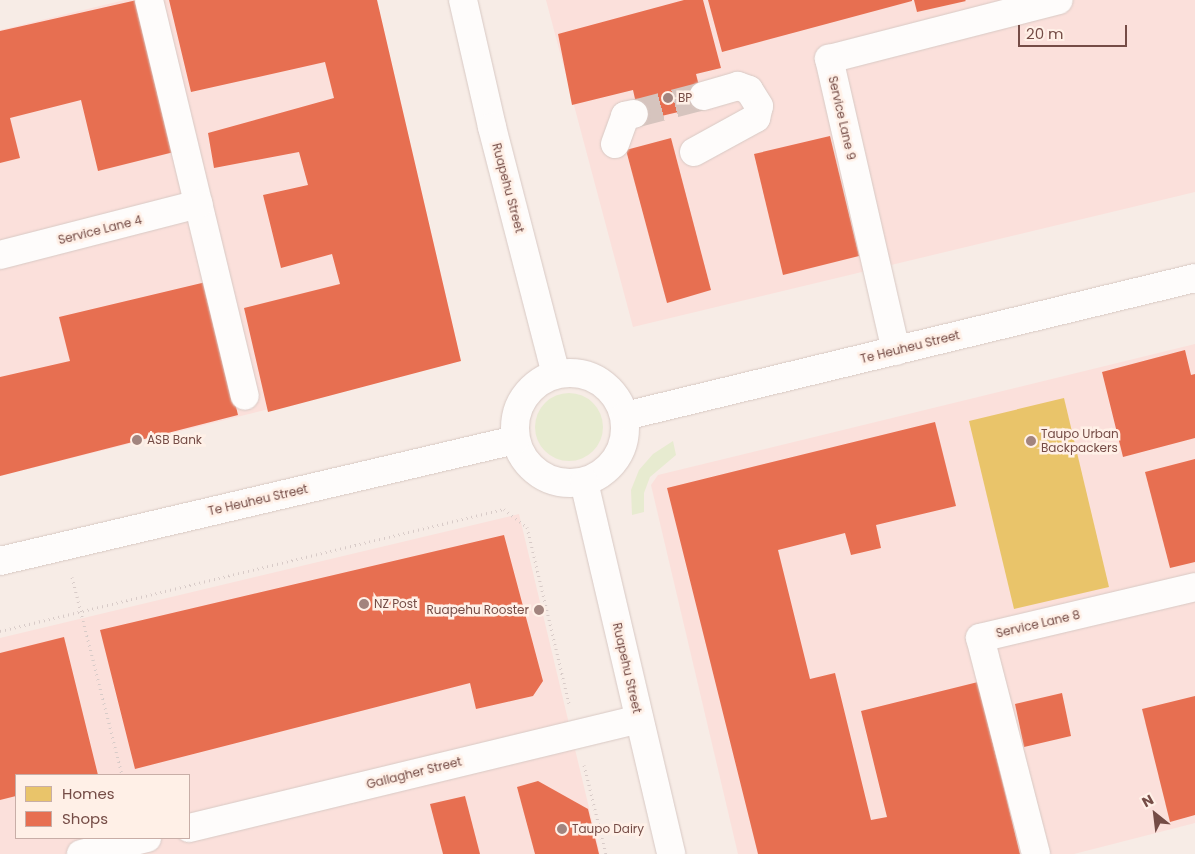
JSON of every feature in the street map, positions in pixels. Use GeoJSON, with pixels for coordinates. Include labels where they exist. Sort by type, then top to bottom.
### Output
{"type":"FeatureCollection","features":[{"type":"Feature","properties":{"kind":"street"},"geometry":{"type":"LineString","coordinates":[[149,0],[245,396]]}},
{"type":"Feature","properties":{"kind":"street","name":"Ruapehu Street"},"geometry":{"type":"LineString","coordinates":[[463,0],[492,127],[556,374]]}},
{"type":"Feature","properties":{"kind":"street","name":"Service Lane 9"},"geometry":{"type":"LineString","coordinates":[[896,351],[829,59],[1059,0]]}},
{"type":"Feature","properties":{"kind":"street"},"geometry":{"type":"LineString","coordinates":[[694,152],[756,118],[759,106],[750,90],[738,86],[703,96]]}},
{"type":"Feature","properties":{"kind":"street"},"geometry":{"type":"LineString","coordinates":[[615,144],[624,116],[634,114]]}},
{"type":"Feature","properties":{"kind":"street","name":"Service Lane 4"},"geometry":{"type":"LineString","coordinates":[[0,255],[199,204]]}},
{"type":"Feature","properties":{"kind":"street","name":"Te Heuheu Street"},"geometry":{"type":"LineString","coordinates":[[625,416],[1195,278]]}},
{"type":"Feature","properties":{"kind":"street"},"geometry":{"type":"LineString","coordinates":[[574,372],[591,376],[607,386],[618,400],[625,416],[622,450],[606,470],[584,482],[566,484],[548,480],[533,470],[522,456],[515,440],[518,406],[540,381],[556,374],[574,372]]}},
{"type":"Feature","properties":{"kind":"street","name":"Te Heuheu Street"},"geometry":{"type":"LineString","coordinates":[[0,561],[515,440]]}},
{"type":"Feature","properties":{"kind":"street","name":"Ruapehu Street"},"geometry":{"type":"LineString","coordinates":[[584,482],[671,854]]}},
{"type":"Feature","properties":{"kind":"street","name":"Service Lane 8"},"geometry":{"type":"LineString","coordinates":[[1036,854],[980,638],[1195,587]]}},
{"type":"Feature","properties":{"kind":"street","name":"Gallagher Street"},"geometry":{"type":"LineString","coordinates":[[190,828],[639,719]]}},
{"type":"Feature","properties":{"kind":"street"},"geometry":{"type":"LineString","coordinates":[[81,854],[143,839]]}},
{"type":"Feature","properties":{"kind":"path"},"geometry":{"type":"LineString","coordinates":[[0,631],[504,509],[527,527],[606,854]]}},
{"type":"Feature","properties":{"kind":"path"},"geometry":{"type":"LineString","coordinates":[[62,546],[82,610],[122,774]]}},
{"type":"Feature","properties":{"kind":"shaded area"},"geometry":{"type":"Polygon","coordinates":[[[125,0],[377,0],[461,361],[0,476],[0,30],[125,0]]]}},
{"type":"Feature","properties":{"kind":"shaded area"},"geometry":{"type":"Polygon","coordinates":[[[546,0],[1195,0],[1195,192],[633,327],[546,0]]]}},
{"type":"Feature","properties":{"kind":"shaded area"},"geometry":{"type":"Polygon","coordinates":[[[1195,344],[1195,823],[1074,854],[738,854],[651,485],[658,475],[1195,344]]]}},
{"type":"Feature","properties":{"kind":"shaded area"},"geometry":{"type":"Polygon","coordinates":[[[519,514],[600,854],[0,854],[0,638],[519,514]]]}},
{"type":"Feature","properties":{"kind":"green space"},"geometry":{"type":"Polygon","coordinates":[[[569,393],[582,395],[593,403],[601,414],[603,427],[601,440],[593,451],[582,459],[569,461],[556,459],[545,451],[537,440],[535,427],[537,414],[545,403],[556,395],[569,393]]]}},
{"type":"Feature","properties":{"kind":"green space"},"geometry":{"type":"Polygon","coordinates":[[[673,441],[676,455],[650,477],[644,493],[644,512],[632,515],[631,490],[639,470],[653,454],[673,441]]]}},
{"type":"Feature","properties":{"kind":"building: Homes"},"geometry":{"type":"Polygon","coordinates":[[[1064,398],[1109,587],[1014,609],[969,421],[1064,398]]]}},
{"type":"Feature","properties":{"kind":"building: Shops"},"geometry":{"type":"Polygon","coordinates":[[[137,0],[174,152],[98,171],[81,100],[10,118],[20,158],[0,163],[0,31],[137,0]]]}},
{"type":"Feature","properties":{"kind":"building: Shops"},"geometry":{"type":"Polygon","coordinates":[[[169,0],[377,0],[461,361],[268,412],[244,308],[340,284],[332,254],[281,268],[263,195],[308,185],[299,152],[214,168],[208,133],[334,98],[325,62],[191,92],[169,0]]]}},
{"type":"Feature","properties":{"kind":"building: Shops"},"geometry":{"type":"Polygon","coordinates":[[[684,0],[703,0],[721,68],[696,74],[704,106],[640,121],[633,90],[572,105],[558,34],[684,0]]]}},
{"type":"Feature","properties":{"kind":"building: Shops"},"geometry":{"type":"Polygon","coordinates":[[[708,0],[912,0],[912,1],[722,52],[708,0]]]}},
{"type":"Feature","properties":{"kind":"building: Shops"},"geometry":{"type":"Polygon","coordinates":[[[914,0],[965,0],[966,1],[917,12],[914,0]]]}},
{"type":"Feature","properties":{"kind":"building: Shops"},"geometry":{"type":"Polygon","coordinates":[[[830,136],[859,256],[783,275],[754,154],[830,136]]]}},
{"type":"Feature","properties":{"kind":"building: Shops"},"geometry":{"type":"Polygon","coordinates":[[[671,138],[711,290],[667,303],[626,150],[671,138]]]}},
{"type":"Feature","properties":{"kind":"building: Shops"},"geometry":{"type":"Polygon","coordinates":[[[206,282],[238,415],[0,476],[0,377],[70,361],[59,317],[206,282]]]}},
{"type":"Feature","properties":{"kind":"building: Shops"},"geometry":{"type":"Polygon","coordinates":[[[1185,350],[1191,375],[1195,374],[1195,438],[1123,457],[1102,372],[1185,350]]]}},
{"type":"Feature","properties":{"kind":"building: Shops"},"geometry":{"type":"Polygon","coordinates":[[[935,422],[956,506],[876,525],[881,548],[851,555],[845,533],[778,550],[810,679],[835,673],[871,820],[887,817],[861,711],[978,682],[1020,854],[758,854],[667,488],[935,422]]]}},
{"type":"Feature","properties":{"kind":"building: Shops"},"geometry":{"type":"Polygon","coordinates":[[[1195,459],[1195,562],[1170,568],[1145,472],[1195,459]]]}},
{"type":"Feature","properties":{"kind":"building: Shops"},"geometry":{"type":"Polygon","coordinates":[[[504,535],[543,681],[533,696],[476,709],[470,683],[135,769],[100,630],[504,535]]]}},
{"type":"Feature","properties":{"kind":"building: Shops"},"geometry":{"type":"Polygon","coordinates":[[[64,637],[98,774],[15,774],[15,796],[0,800],[0,653],[64,637]]]}},
{"type":"Feature","properties":{"kind":"building: Shops"},"geometry":{"type":"Polygon","coordinates":[[[1062,693],[1071,736],[1024,747],[1015,704],[1062,693]]]}},
{"type":"Feature","properties":{"kind":"building: Shops"},"geometry":{"type":"Polygon","coordinates":[[[1195,696],[1195,815],[1170,822],[1142,709],[1195,696]]]}},
{"type":"Feature","properties":{"kind":"building: Shops"},"geometry":{"type":"Polygon","coordinates":[[[538,781],[588,809],[599,854],[535,854],[517,787],[538,781]]]}},
{"type":"Feature","properties":{"kind":"building: Shops"},"geometry":{"type":"Polygon","coordinates":[[[465,796],[480,854],[443,854],[430,804],[465,796]]]}},
{"type":"Feature","properties":{"kind":"tunnel"},"geometry":{"type":"LineString","coordinates":[[634,114],[703,96]]}},
{"type":"Feature","properties":{"kind":"place","name":"BP"},"geometry":{"type":"Point","coordinates":[668,98]}},
{"type":"Feature","properties":{"kind":"place","name":"ASB Bank"},"geometry":{"type":"Point","coordinates":[137,440]}},
{"type":"Feature","properties":{"kind":"place","name":"Taupo Urban Backpackers"},"geometry":{"type":"Point","coordinates":[1031,441]}},
{"type":"Feature","properties":{"kind":"place","name":"NZ Post"},"geometry":{"type":"Point","coordinates":[364,604]}},
{"type":"Feature","properties":{"kind":"place","name":"Ruapehu Rooster"},"geometry":{"type":"Point","coordinates":[539,610]}},
{"type":"Feature","properties":{"kind":"place","name":"Taupo Dairy"},"geometry":{"type":"Point","coordinates":[562,829]}}]}
